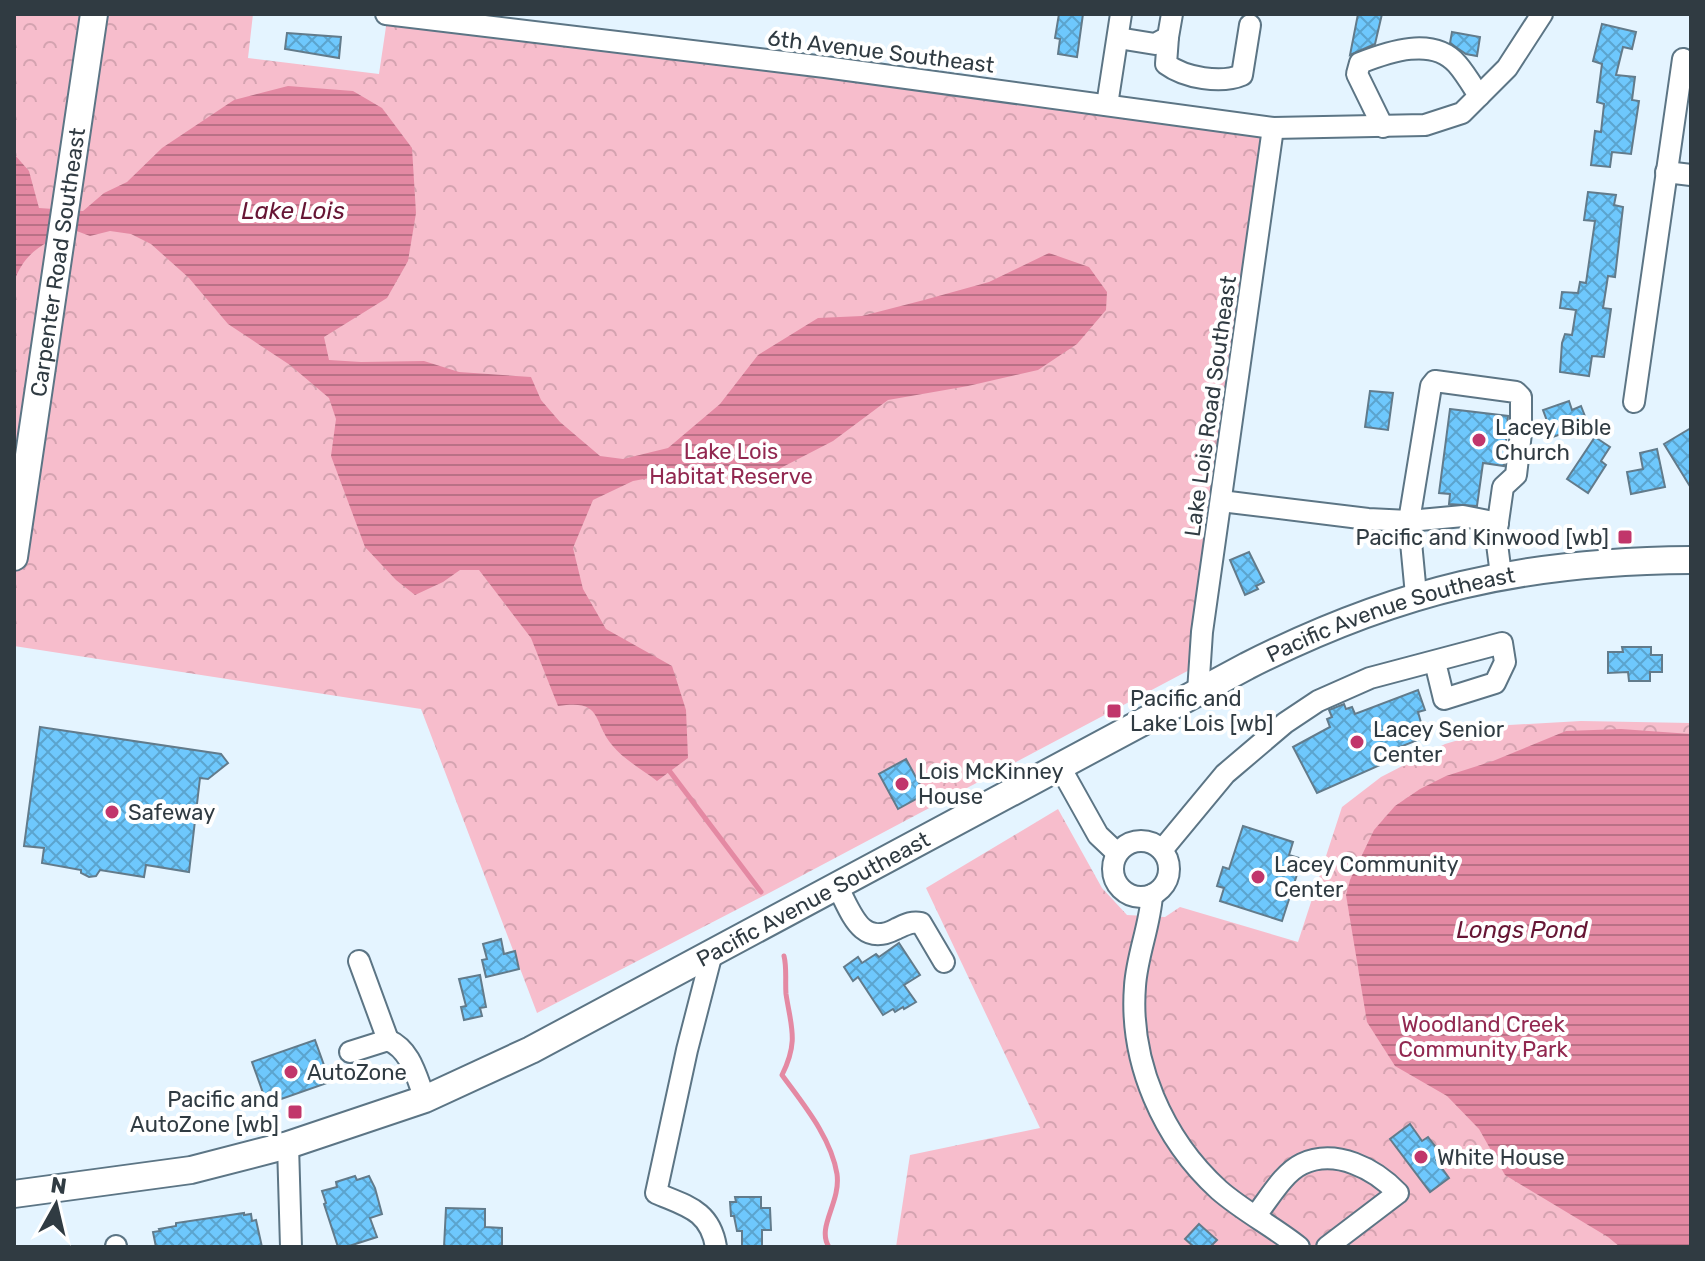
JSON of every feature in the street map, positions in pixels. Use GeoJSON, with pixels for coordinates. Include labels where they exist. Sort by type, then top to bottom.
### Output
{"type":"FeatureCollection","features":[{"type":"Feature","properties":{"kind":"main road","name":"Carpenter Road Southeast"},"geometry":{"type":"LineString","coordinates":[[14,557],[21,462],[48,329],[93,21]]}},
{"type":"Feature","properties":{"kind":"main road","name":"Pacific Avenue Southeast"},"geometry":{"type":"LineString","coordinates":[[14,1194],[191,1170],[288,1145],[425,1099],[531,1050],[1310,634],[1416,595],[1501,575],[1606,562],[1691,560]]}},
{"type":"Feature","properties":{"kind":"street","name":"6th Avenue Southeast"},"geometry":{"type":"LineString","coordinates":[[386,14],[825,67],[1273,128],[1383,127]]}},
{"type":"Feature","properties":{"kind":"street"},"geometry":{"type":"LineString","coordinates":[[1107,105],[1121,14]]}},
{"type":"Feature","properties":{"kind":"street"},"geometry":{"type":"LineString","coordinates":[[1172,14],[1166,64],[1177,73],[1229,80],[1242,75],[1250,25]]}},
{"type":"Feature","properties":{"kind":"street"},"geometry":{"type":"LineString","coordinates":[[1479,96],[1455,61],[1424,48],[1384,53],[1360,63],[1357,74],[1383,127],[1425,125],[1462,113],[1479,96],[1507,68],[1542,14]]}},
{"type":"Feature","properties":{"kind":"street"},"geometry":{"type":"LineString","coordinates":[[1118,38],[1155,44],[1168,37]]}},
{"type":"Feature","properties":{"kind":"street"},"geometry":{"type":"LineString","coordinates":[[1634,402],[1683,59]]}},
{"type":"Feature","properties":{"kind":"street","name":"Lake Lois Road Southeast"},"geometry":{"type":"LineString","coordinates":[[1198,692],[1202,632],[1273,128]]}},
{"type":"Feature","properties":{"kind":"street"},"geometry":{"type":"LineString","coordinates":[[1666,172],[1691,175]]}},
{"type":"Feature","properties":{"kind":"street"},"geometry":{"type":"LineString","coordinates":[[1416,595],[1409,521],[1431,386],[1435,381],[1516,392],[1521,397],[1516,475],[1503,487],[1496,536],[1501,575]]}},
{"type":"Feature","properties":{"kind":"street"},"geometry":{"type":"LineString","coordinates":[[1221,501],[1409,521],[1463,516],[1498,523]]}},
{"type":"Feature","properties":{"kind":"street"},"geometry":{"type":"LineString","coordinates":[[1162,850],[1225,774],[1285,723],[1318,701],[1370,678],[1435,662]]}},
{"type":"Feature","properties":{"kind":"street"},"geometry":{"type":"LineString","coordinates":[[1060,767],[1098,835],[1117,853]]}},
{"type":"Feature","properties":{"kind":"street"},"geometry":{"type":"LineString","coordinates":[[1136,841],[1155,844],[1162,850],[1167,858],[1169,876],[1162,888],[1152,895],[1138,897],[1121,889],[1113,873],[1117,853],[1136,841]]}},
{"type":"Feature","properties":{"kind":"street"},"geometry":{"type":"LineString","coordinates":[[837,886],[857,924],[864,931],[880,935],[908,923],[921,923],[944,962]]}},
{"type":"Feature","properties":{"kind":"street"},"geometry":{"type":"LineString","coordinates":[[1152,895],[1135,985],[1137,1034],[1152,1095],[1170,1130],[1193,1163],[1221,1191],[1299,1247]]}},
{"type":"Feature","properties":{"kind":"street"},"geometry":{"type":"LineString","coordinates":[[712,953],[656,1193],[696,1209],[713,1233],[716,1247]]}},
{"type":"Feature","properties":{"kind":"street"},"geometry":{"type":"LineString","coordinates":[[359,961],[388,1040]]}},
{"type":"Feature","properties":{"kind":"street"},"geometry":{"type":"LineString","coordinates":[[350,1052],[388,1040],[398,1044],[409,1057],[425,1099]]}},
{"type":"Feature","properties":{"kind":"street"},"geometry":{"type":"LineString","coordinates":[[288,1145],[291,1247]]}},
{"type":"Feature","properties":{"kind":"street"},"geometry":{"type":"LineString","coordinates":[[1256,1215],[1288,1175],[1302,1164],[1315,1161],[1334,1159],[1367,1169],[1383,1178],[1398,1193],[1327,1247]]}},
{"type":"Feature","properties":{"kind":"green space","name":"Lake Lois Habitat Reserve"},"geometry":{"type":"Polygon","coordinates":[[[14,14],[253,14],[248,58],[379,74],[387,20],[1264,137],[1195,667],[537,1013],[421,709],[14,646],[14,562],[28,466],[14,458],[14,14]]]}},
{"type":"Feature","properties":{"kind":"green space","name":"Woodland Creek Community Park"},"geometry":{"type":"Polygon","coordinates":[[[1581,721],[1691,723],[1691,1247],[896,1247],[910,1155],[1040,1128],[926,888],[1058,809],[1102,888],[1127,915],[1165,917],[1180,907],[1298,942],[1342,807],[1381,777],[1445,744],[1509,725],[1581,721]]]}},
{"type":"Feature","properties":{"kind":"water","name":"Lake Lois"},"geometry":{"type":"Polygon","coordinates":[[[288,86],[353,91],[382,108],[412,148],[416,213],[408,261],[387,298],[324,337],[329,360],[424,361],[459,372],[531,377],[541,400],[560,422],[600,456],[623,459],[668,448],[720,404],[758,355],[818,318],[862,316],[989,282],[1049,253],[1089,267],[1107,292],[1106,310],[1077,344],[1038,370],[888,400],[833,441],[769,474],[699,469],[633,481],[593,500],[573,548],[583,589],[606,629],[672,666],[686,710],[688,758],[657,781],[617,750],[590,709],[558,706],[531,638],[479,570],[460,570],[415,595],[396,580],[365,547],[331,456],[336,419],[329,398],[290,365],[228,324],[189,278],[151,244],[131,234],[110,231],[90,236],[74,230],[38,248],[24,262],[14,282],[14,154],[29,171],[39,208],[83,211],[104,193],[127,182],[162,148],[234,100],[288,86]]]}},
{"type":"Feature","properties":{"kind":"water","name":"Longs Pond"},"geometry":{"type":"Polygon","coordinates":[[[1621,729],[1691,734],[1691,1247],[1620,1247],[1505,1175],[1479,1129],[1447,1096],[1395,1066],[1367,1022],[1346,895],[1374,830],[1395,806],[1420,789],[1446,776],[1493,761],[1566,731],[1621,729]]]}},
{"type":"Feature","properties":{"kind":"building"},"geometry":{"type":"Polygon","coordinates":[[[1059,14],[1083,14],[1077,57],[1058,54],[1060,39],[1055,38],[1059,14]]]}},
{"type":"Feature","properties":{"kind":"building"},"geometry":{"type":"Polygon","coordinates":[[[1358,14],[1382,14],[1375,44],[1350,55],[1358,14]]]}},
{"type":"Feature","properties":{"kind":"building"},"geometry":{"type":"Polygon","coordinates":[[[1602,24],[1636,32],[1632,49],[1623,47],[1616,75],[1635,77],[1632,100],[1639,101],[1631,154],[1612,152],[1610,167],[1591,165],[1595,131],[1601,132],[1604,104],[1597,102],[1602,64],[1593,61],[1602,24]]]}},
{"type":"Feature","properties":{"kind":"building"},"geometry":{"type":"Polygon","coordinates":[[[1452,32],[1480,37],[1477,56],[1466,54],[1450,43],[1452,32]]]}},
{"type":"Feature","properties":{"kind":"building"},"geometry":{"type":"Polygon","coordinates":[[[287,33],[341,37],[339,58],[285,49],[287,33]]]}},
{"type":"Feature","properties":{"kind":"building"},"geometry":{"type":"Polygon","coordinates":[[[1588,192],[1616,195],[1614,205],[1623,207],[1615,277],[1608,276],[1603,308],[1611,309],[1604,357],[1592,356],[1589,376],[1560,372],[1562,343],[1565,334],[1572,335],[1576,310],[1560,308],[1562,292],[1578,293],[1580,282],[1586,283],[1595,221],[1584,220],[1588,192]]]}},
{"type":"Feature","properties":{"kind":"building"},"geometry":{"type":"Polygon","coordinates":[[[1370,391],[1393,393],[1388,430],[1365,427],[1370,391]]]}},
{"type":"Feature","properties":{"kind":"building"},"geometry":{"type":"Polygon","coordinates":[[[1569,401],[1572,410],[1581,406],[1588,424],[1553,437],[1543,410],[1569,401]]]}},
{"type":"Feature","properties":{"kind":"building","name":"Lacey Bible Church"},"geometry":{"type":"Polygon","coordinates":[[[1450,409],[1508,416],[1504,466],[1483,463],[1477,506],[1449,504],[1450,494],[1439,493],[1450,409]]]}},
{"type":"Feature","properties":{"kind":"building"},"geometry":{"type":"Polygon","coordinates":[[[1691,428],[1691,488],[1664,444],[1691,428]]]}},
{"type":"Feature","properties":{"kind":"building"},"geometry":{"type":"Polygon","coordinates":[[[1595,437],[1610,447],[1601,461],[1606,465],[1588,493],[1567,479],[1595,437]]]}},
{"type":"Feature","properties":{"kind":"building"},"geometry":{"type":"Polygon","coordinates":[[[1657,449],[1665,487],[1631,494],[1627,472],[1643,469],[1640,453],[1657,449]]]}},
{"type":"Feature","properties":{"kind":"building"},"geometry":{"type":"Polygon","coordinates":[[[1249,552],[1264,582],[1245,595],[1230,560],[1249,552]]]}},
{"type":"Feature","properties":{"kind":"building"},"geometry":{"type":"Polygon","coordinates":[[[1622,647],[1651,647],[1651,655],[1662,655],[1662,672],[1650,672],[1650,681],[1629,681],[1628,672],[1608,673],[1608,652],[1623,652],[1622,647]]]}},
{"type":"Feature","properties":{"kind":"building","name":"Lacey Senior Center"},"geometry":{"type":"Polygon","coordinates":[[[1418,690],[1425,710],[1418,712],[1425,737],[1395,749],[1398,757],[1317,793],[1293,747],[1330,727],[1327,719],[1332,717],[1329,710],[1344,704],[1346,709],[1352,707],[1355,714],[1418,690]]]}},
{"type":"Feature","properties":{"kind":"building","name":"Safeway"},"geometry":{"type":"Polygon","coordinates":[[[40,727],[221,754],[228,763],[208,779],[200,778],[189,872],[146,865],[144,877],[100,870],[96,876],[89,877],[81,870],[42,863],[44,848],[24,846],[40,727]]]}},
{"type":"Feature","properties":{"kind":"building","name":"Lois McKinney House"},"geometry":{"type":"Polygon","coordinates":[[[906,759],[925,794],[898,809],[879,774],[906,759]]]}},
{"type":"Feature","properties":{"kind":"building","name":"Lacey Community Center"},"geometry":{"type":"Polygon","coordinates":[[[1243,826],[1293,842],[1289,855],[1302,859],[1282,921],[1220,901],[1224,888],[1217,886],[1223,867],[1229,869],[1243,826]]]}},
{"type":"Feature","properties":{"kind":"building"},"geometry":{"type":"Polygon","coordinates":[[[501,939],[504,954],[515,951],[519,969],[486,977],[482,960],[487,959],[483,944],[501,939]]]}},
{"type":"Feature","properties":{"kind":"building"},"geometry":{"type":"Polygon","coordinates":[[[899,943],[920,975],[904,985],[916,1002],[883,1015],[858,977],[853,981],[844,967],[858,957],[862,963],[876,954],[879,957],[899,943]]]}},
{"type":"Feature","properties":{"kind":"building"},"geometry":{"type":"Polygon","coordinates":[[[480,975],[486,1007],[480,1008],[482,1016],[464,1020],[461,1007],[466,1006],[459,979],[480,975]]]}},
{"type":"Feature","properties":{"kind":"building","name":"AutoZone"},"geometry":{"type":"Polygon","coordinates":[[[315,1040],[330,1082],[267,1104],[252,1062],[315,1040]]]}},
{"type":"Feature","properties":{"kind":"building","name":"White House"},"geometry":{"type":"Polygon","coordinates":[[[1410,1124],[1422,1141],[1428,1137],[1442,1155],[1436,1160],[1449,1178],[1430,1192],[1390,1139],[1410,1124]]]}},
{"type":"Feature","properties":{"kind":"building"},"geometry":{"type":"Polygon","coordinates":[[[355,1176],[357,1180],[369,1176],[375,1188],[382,1214],[370,1218],[377,1237],[338,1247],[322,1191],[337,1187],[336,1182],[355,1176]]]}},
{"type":"Feature","properties":{"kind":"building"},"geometry":{"type":"Polygon","coordinates":[[[735,1197],[761,1197],[761,1208],[770,1208],[771,1230],[762,1230],[762,1247],[742,1247],[742,1231],[737,1231],[734,1216],[731,1216],[730,1202],[736,1202],[735,1197]]]}},
{"type":"Feature","properties":{"kind":"building"},"geometry":{"type":"Polygon","coordinates":[[[446,1208],[485,1209],[485,1227],[502,1228],[502,1247],[444,1247],[446,1208]]]}},
{"type":"Feature","properties":{"kind":"building"},"geometry":{"type":"Polygon","coordinates":[[[251,1214],[252,1221],[256,1220],[262,1247],[156,1247],[153,1232],[159,1229],[176,1226],[176,1223],[251,1214]]]}},
{"type":"Feature","properties":{"kind":"building"},"geometry":{"type":"Polygon","coordinates":[[[1199,1224],[1217,1240],[1210,1247],[1194,1247],[1185,1239],[1199,1224]]]}},
{"type":"Feature","properties":{"kind":"waterway"},"geometry":{"type":"LineString","coordinates":[[668,769],[761,892]]}},
{"type":"Feature","properties":{"kind":"waterway"},"geometry":{"type":"LineString","coordinates":[[784,956],[792,1043],[782,1075],[815,1122],[834,1160],[836,1195],[825,1231],[829,1247]]}},
{"type":"Feature","properties":{"kind":"place","name":"Lacey Bible Church"},"geometry":{"type":"Point","coordinates":[1479,440]}},
{"type":"Feature","properties":{"kind":"place","name":"Pacific and Kinwood [wb]"},"geometry":{"type":"Point","coordinates":[1625,537]}},
{"type":"Feature","properties":{"kind":"place","name":"Pacific and Lake Lois [wb]"},"geometry":{"type":"Point","coordinates":[1114,711]}},
{"type":"Feature","properties":{"kind":"place","name":"Lacey Senior Center"},"geometry":{"type":"Point","coordinates":[1357,742]}},
{"type":"Feature","properties":{"kind":"place","name":"Lois McKinney House"},"geometry":{"type":"Point","coordinates":[902,784]}},
{"type":"Feature","properties":{"kind":"place","name":"Safeway"},"geometry":{"type":"Point","coordinates":[112,812]}},
{"type":"Feature","properties":{"kind":"place","name":"Lacey Community Center"},"geometry":{"type":"Point","coordinates":[1258,877]}},
{"type":"Feature","properties":{"kind":"place","name":"AutoZone"},"geometry":{"type":"Point","coordinates":[291,1072]}},
{"type":"Feature","properties":{"kind":"place","name":"Pacific and AutoZone [wb]"},"geometry":{"type":"Point","coordinates":[295,1112]}},
{"type":"Feature","properties":{"kind":"place","name":"White House"},"geometry":{"type":"Point","coordinates":[1421,1157]}}]}
